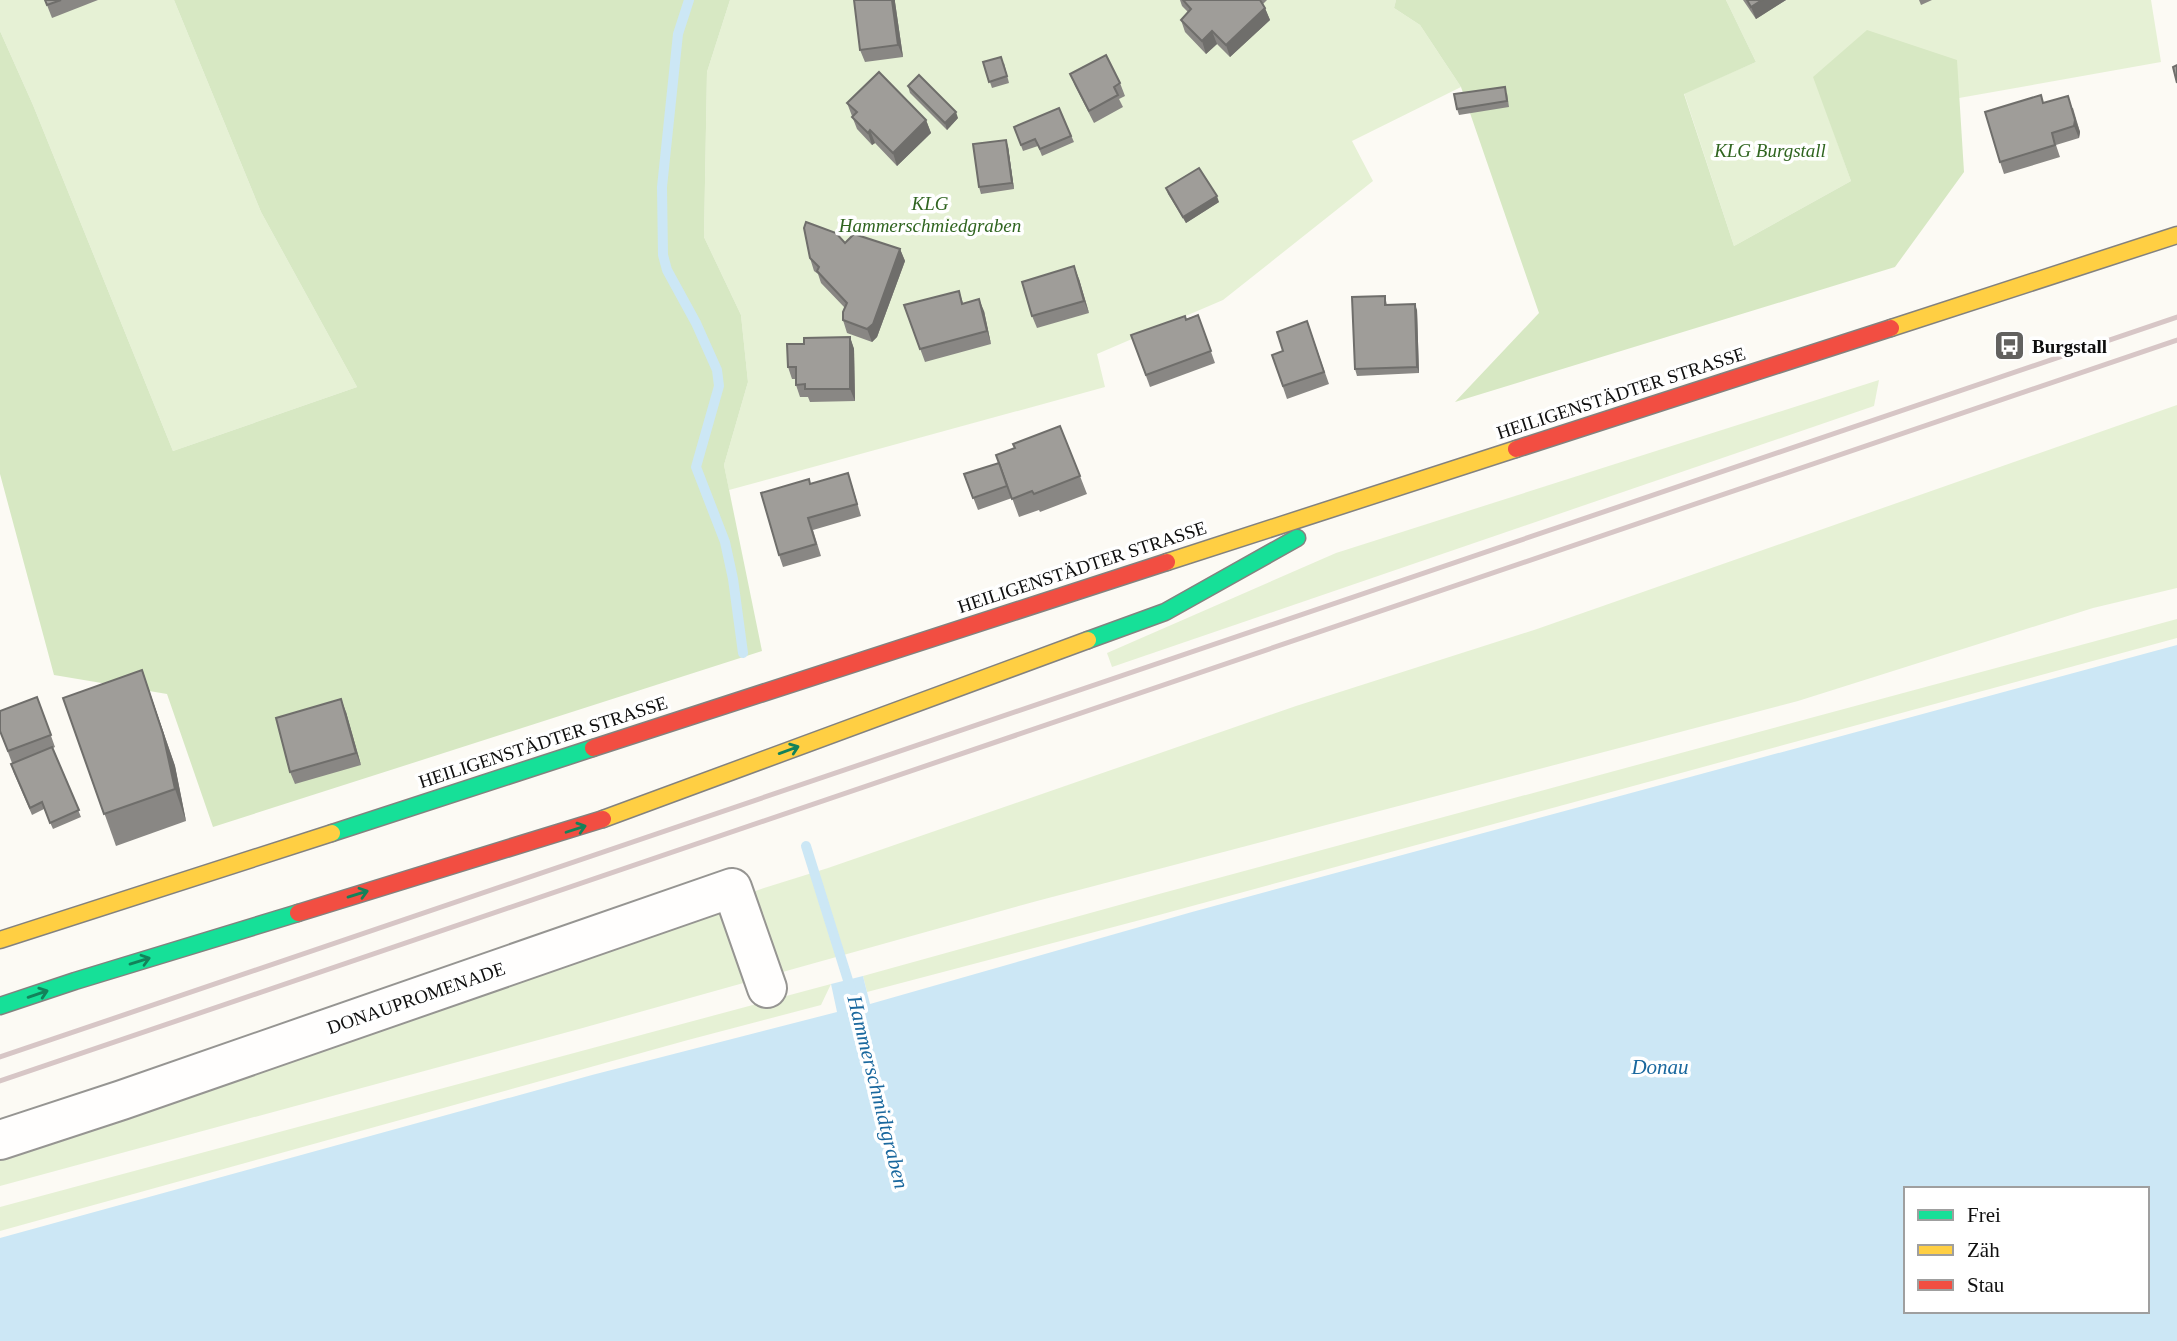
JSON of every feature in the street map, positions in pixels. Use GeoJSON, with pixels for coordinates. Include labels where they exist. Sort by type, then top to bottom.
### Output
{"type":"FeatureCollection","features":[{"type":"Feature","properties":{"kind":"main road","name":"HEILIGENSTÄDTER STRASSE"},"geometry":{"type":"LineString","coordinates":[[0,940],[2177,235]]}},
{"type":"Feature","properties":{"kind":"main road"},"geometry":{"type":"LineString","coordinates":[[0,1006],[576,829],[1165,612],[1369,497]]}},
{"type":"Feature","properties":{"kind":"street","name":"DONAUPROMENADE"},"geometry":{"type":"LineString","coordinates":[[0,1140],[732,888],[767,988]]}},
{"type":"Feature","properties":{"kind":"green space"},"geometry":{"type":"Polygon","coordinates":[[[0,0],[174,0],[261,212],[357,387],[173,451],[33,105],[0,31],[0,0]]]}},
{"type":"Feature","properties":{"kind":"green space"},"geometry":{"type":"Polygon","coordinates":[[[174,0],[730,0],[707,72],[704,237],[741,315],[748,382],[724,465],[762,651],[213,827],[167,694],[54,675],[0,474],[0,31],[33,105],[173,451],[357,387],[261,212],[174,0]]]}},
{"type":"Feature","properties":{"kind":"green space","name":"KLG Hammerschmiedgraben"},"geometry":{"type":"Polygon","coordinates":[[[730,0],[1396,0],[1394,8],[1420,25],[1461,87],[1352,141],[1373,181],[1223,300],[1097,354],[1105,387],[729,490],[724,465],[748,382],[741,315],[704,237],[707,72],[730,0]]]}},
{"type":"Feature","properties":{"kind":"green space"},"geometry":{"type":"Polygon","coordinates":[[[1396,0],[1726,0],[1756,62],[1684,94],[1734,246],[1851,181],[1813,77],[1867,30],[1957,60],[1964,172],[1895,267],[1455,402],[1539,313],[1461,87],[1420,25],[1394,8],[1396,0]]]}},
{"type":"Feature","properties":{"kind":"green space","name":"KLG Burgstall"},"geometry":{"type":"Polygon","coordinates":[[[1726,0],[2151,0],[2161,62],[1959,98],[1956,60],[1814,77],[1851,181],[1734,246],[1684,93],[1756,62],[1726,0]]]}},
{"type":"Feature","properties":{"kind":"green space"},"geometry":{"type":"Polygon","coordinates":[[[1879,380],[1874,406],[1112,667],[1107,653],[1336,553],[1879,380]]]}},
{"type":"Feature","properties":{"kind":"green space"},"geometry":{"type":"Polygon","coordinates":[[[2177,405],[2177,588],[2093,608],[1798,701],[1037,901],[0,1186],[0,1156],[764,888],[1296,706],[1537,629],[2177,405]]]}},
{"type":"Feature","properties":{"kind":"green space"},"geometry":{"type":"Polygon","coordinates":[[[2177,619],[2177,638],[867,992],[863,976],[2177,619]]]}},
{"type":"Feature","properties":{"kind":"green space"},"geometry":{"type":"Polygon","coordinates":[[[831,984],[821,1005],[0,1231],[0,1207],[831,984]]]}},
{"type":"Feature","properties":{"kind":"water","name":"Donau"},"geometry":{"type":"Polygon","coordinates":[[[2177,645],[2177,1341],[0,1341],[0,1238],[592,1075],[837,1012],[831,984],[863,976],[870,1004],[1192,912],[2177,645]]]}},
{"type":"Feature","properties":{"kind":"building"},"geometry":{"type":"Polygon","coordinates":[[[45,0],[61,0],[47,5],[45,0]]]}},
{"type":"Feature","properties":{"kind":"building"},"geometry":{"type":"Polygon","coordinates":[[[854,0],[892,0],[898,45],[860,50],[854,0]]]}},
{"type":"Feature","properties":{"kind":"building"},"geometry":{"type":"Polygon","coordinates":[[[1183,0],[1260,0],[1265,8],[1226,45],[1212,31],[1202,41],[1181,20],[1191,9],[1183,0]]]}},
{"type":"Feature","properties":{"kind":"building"},"geometry":{"type":"Polygon","coordinates":[[[1747,0],[1762,0],[1751,7],[1747,0]]]}},
{"type":"Feature","properties":{"kind":"building"},"geometry":{"type":"Polygon","coordinates":[[[1106,55],[1120,83],[1114,87],[1118,95],[1089,111],[1070,74],[1106,55]]]}},
{"type":"Feature","properties":{"kind":"building"},"geometry":{"type":"Polygon","coordinates":[[[1001,57],[1007,76],[989,82],[983,62],[1001,57]]]}},
{"type":"Feature","properties":{"kind":"building"},"geometry":{"type":"Polygon","coordinates":[[[2177,65],[2177,83],[2173,67],[2177,65]]]}},
{"type":"Feature","properties":{"kind":"building"},"geometry":{"type":"Polygon","coordinates":[[[879,72],[926,120],[893,153],[870,130],[868,133],[852,117],[857,112],[847,103],[879,72]]]}},
{"type":"Feature","properties":{"kind":"building"},"geometry":{"type":"Polygon","coordinates":[[[919,75],[956,112],[945,123],[908,86],[919,75]]]}},
{"type":"Feature","properties":{"kind":"building"},"geometry":{"type":"Polygon","coordinates":[[[1505,87],[1507,101],[1457,109],[1454,94],[1505,87]]]}},
{"type":"Feature","properties":{"kind":"building"},"geometry":{"type":"Polygon","coordinates":[[[2041,95],[2043,103],[2068,96],[2075,120],[2074,126],[2052,133],[2055,145],[2000,162],[1985,112],[2041,95]]]}},
{"type":"Feature","properties":{"kind":"building"},"geometry":{"type":"Polygon","coordinates":[[[1059,108],[1071,136],[1040,149],[1035,139],[1021,145],[1014,127],[1059,108]]]}},
{"type":"Feature","properties":{"kind":"building"},"geometry":{"type":"Polygon","coordinates":[[[1006,140],[1012,183],[979,187],[973,144],[1006,140]]]}},
{"type":"Feature","properties":{"kind":"building"},"geometry":{"type":"Polygon","coordinates":[[[1199,168],[1217,196],[1183,217],[1166,188],[1199,168]]]}},
{"type":"Feature","properties":{"kind":"building"},"geometry":{"type":"Polygon","coordinates":[[[806,222],[836,233],[845,243],[854,234],[900,249],[873,324],[867,329],[843,320],[847,303],[817,271],[819,267],[810,258],[804,228],[806,222]]]}},
{"type":"Feature","properties":{"kind":"building"},"geometry":{"type":"Polygon","coordinates":[[[1074,266],[1084,301],[1032,316],[1022,282],[1074,266]]]}},
{"type":"Feature","properties":{"kind":"building"},"geometry":{"type":"Polygon","coordinates":[[[959,291],[962,304],[979,299],[987,331],[920,349],[904,305],[959,291]]]}},
{"type":"Feature","properties":{"kind":"building"},"geometry":{"type":"Polygon","coordinates":[[[1385,296],[1385,305],[1415,304],[1417,367],[1355,369],[1352,297],[1385,296]]]}},
{"type":"Feature","properties":{"kind":"building"},"geometry":{"type":"Polygon","coordinates":[[[1198,315],[1211,351],[1146,375],[1131,335],[1185,316],[1186,320],[1198,315]]]}},
{"type":"Feature","properties":{"kind":"building"},"geometry":{"type":"Polygon","coordinates":[[[1307,321],[1324,372],[1283,386],[1272,355],[1283,351],[1277,332],[1307,321]]]}},
{"type":"Feature","properties":{"kind":"building"},"geometry":{"type":"Polygon","coordinates":[[[850,337],[850,389],[805,389],[805,384],[796,385],[796,367],[788,367],[787,344],[804,344],[804,338],[850,337]]]}},
{"type":"Feature","properties":{"kind":"building"},"geometry":{"type":"Polygon","coordinates":[[[1060,426],[1080,476],[1034,494],[1032,491],[1012,499],[996,455],[1015,448],[1013,444],[1060,426]]]}},
{"type":"Feature","properties":{"kind":"building"},"geometry":{"type":"Polygon","coordinates":[[[999,463],[1007,486],[973,498],[964,474],[999,463]]]}},
{"type":"Feature","properties":{"kind":"building"},"geometry":{"type":"Polygon","coordinates":[[[848,473],[857,504],[808,518],[816,544],[779,555],[761,493],[809,479],[810,484],[848,473]]]}},
{"type":"Feature","properties":{"kind":"building"},"geometry":{"type":"Polygon","coordinates":[[[142,670],[163,734],[175,789],[104,814],[63,698],[142,670]]]}},
{"type":"Feature","properties":{"kind":"building"},"geometry":{"type":"Polygon","coordinates":[[[37,697],[51,735],[8,751],[0,731],[0,711],[37,697]]]}},
{"type":"Feature","properties":{"kind":"building"},"geometry":{"type":"Polygon","coordinates":[[[341,699],[356,753],[290,772],[276,718],[341,699]]]}},
{"type":"Feature","properties":{"kind":"building"},"geometry":{"type":"Polygon","coordinates":[[[52,747],[79,810],[50,823],[42,802],[30,808],[11,764],[52,747]]]}},
{"type":"Feature","properties":{"kind":"waterway","name":"Hammerschmidtgraben"},"geometry":{"type":"LineString","coordinates":[[689,0],[678,34],[662,187],[663,255],[667,270],[696,323],[717,370],[719,386],[696,467],[725,542],[743,653]]}},
{"type":"Feature","properties":{"kind":"waterway","name":"Hammerschmidtgraben"},"geometry":{"type":"LineString","coordinates":[[806,846],[852,993]]}},
{"type":"Feature","properties":{"kind":"railway"},"geometry":{"type":"LineString","coordinates":[[0,1057],[2177,317]]}},
{"type":"Feature","properties":{"kind":"railway"},"geometry":{"type":"LineString","coordinates":[[0,1081],[2177,340]]}},
{"type":"Feature","properties":{"kind":"traffic: fast"},"geometry":{"type":"LineString","coordinates":[[1088,640],[1165,612],[1297,538]]}},
{"type":"Feature","properties":{"kind":"traffic: fast"},"geometry":{"type":"LineString","coordinates":[[332,833],[593,748]]}},
{"type":"Feature","properties":{"kind":"traffic: fast"},"geometry":{"type":"LineString","coordinates":[[0,1006],[298,913]]}},
{"type":"Feature","properties":{"kind":"traffic: slow"},"geometry":{"type":"LineString","coordinates":[[1891,328],[2177,235]]}},
{"type":"Feature","properties":{"kind":"traffic: slow"},"geometry":{"type":"LineString","coordinates":[[1167,562],[1516,449]]}},
{"type":"Feature","properties":{"kind":"traffic: slow"},"geometry":{"type":"LineString","coordinates":[[603,819],[1088,640]]}},
{"type":"Feature","properties":{"kind":"traffic: slow"},"geometry":{"type":"LineString","coordinates":[[0,940],[332,833]]}},
{"type":"Feature","properties":{"kind":"traffic: jam"},"geometry":{"type":"LineString","coordinates":[[1516,449],[1891,328]]}},
{"type":"Feature","properties":{"kind":"traffic: jam"},"geometry":{"type":"LineString","coordinates":[[593,748],[1167,562]]}},
{"type":"Feature","properties":{"kind":"traffic: jam"},"geometry":{"type":"LineString","coordinates":[[298,913],[603,819]]}},
{"type":"Feature","properties":{"kind":"place","name":"Burgstall"},"geometry":{"type":"Point","coordinates":[2009,346]}}]}
